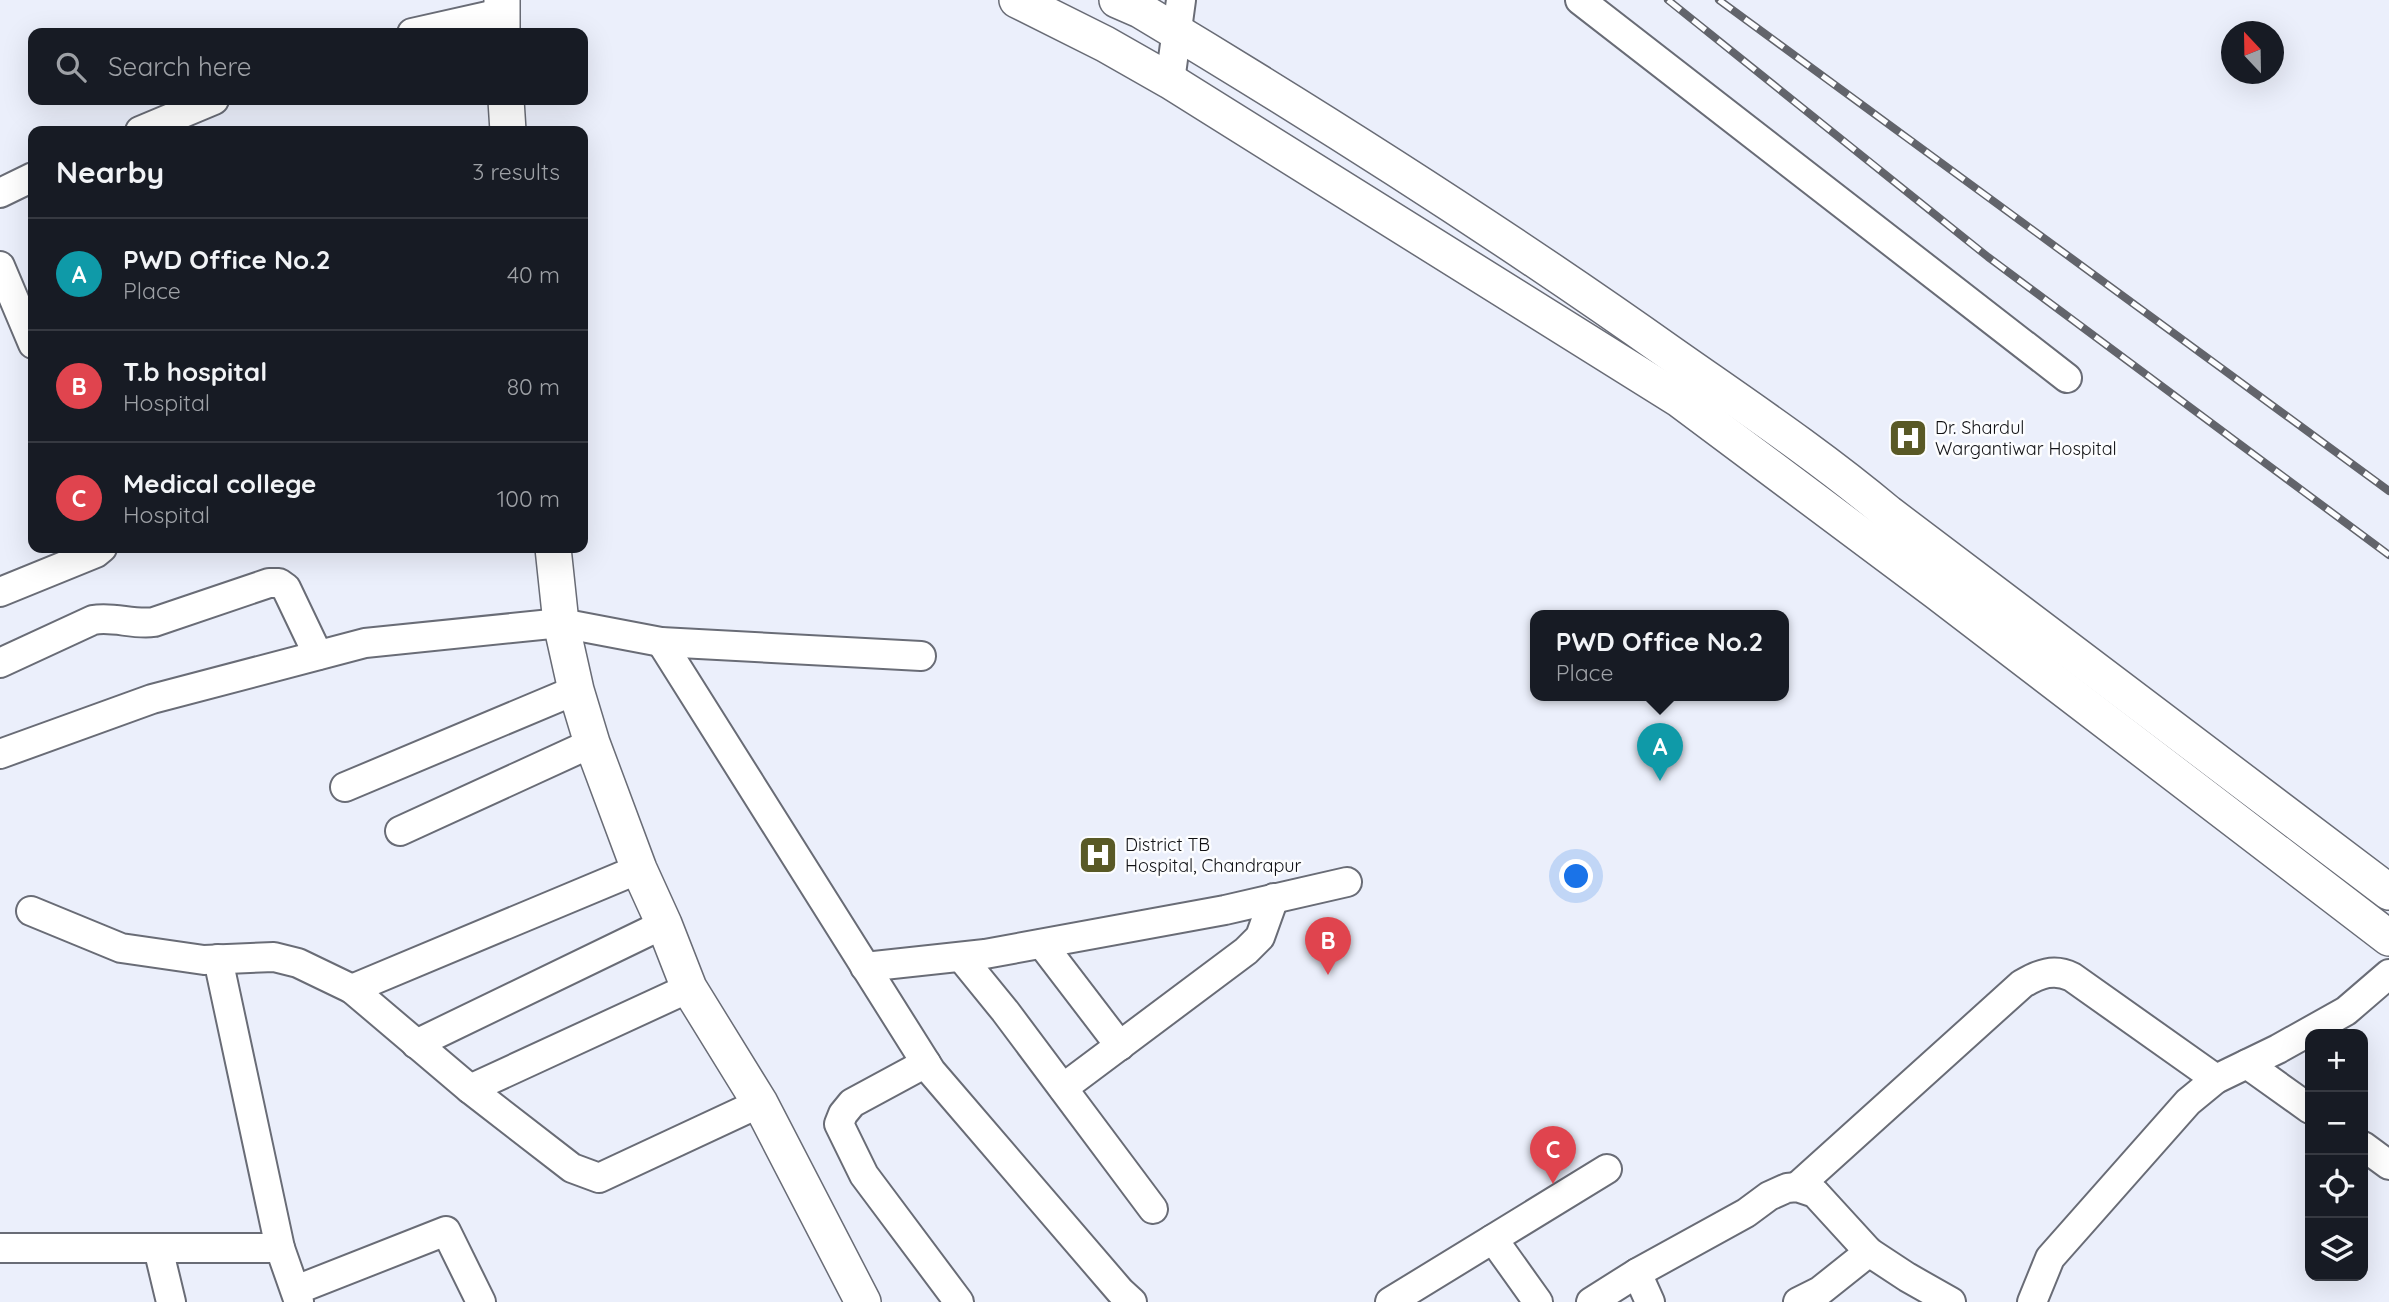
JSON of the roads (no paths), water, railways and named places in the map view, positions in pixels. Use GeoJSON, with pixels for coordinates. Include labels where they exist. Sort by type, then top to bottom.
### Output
{"type":"FeatureCollection","features":[{"type":"Feature","properties":{"kind":"main road"},"geometry":{"type":"LineString","coordinates":[[1017,0],[1170,80],[1680,400],[1911,572],[2389,938]]}},
{"type":"Feature","properties":{"kind":"main road"},"geometry":{"type":"LineString","coordinates":[[1117,0],[1140,10],[1179,16],[1295,105],[1589,295],[1841,473],[1888,513],[2389,892]]}},
{"type":"Feature","properties":{"kind":"main road"},"geometry":{"type":"LineString","coordinates":[[506,105],[508,126]]}},
{"type":"Feature","properties":{"kind":"main road"},"geometry":{"type":"LineString","coordinates":[[1268,143],[1295,105]]}},
{"type":"Feature","properties":{"kind":"main road"},"geometry":{"type":"LineString","coordinates":[[1911,572],[1930,544]]}},
{"type":"Feature","properties":{"kind":"main road"},"geometry":{"type":"LineString","coordinates":[[554,553],[561,623],[576,690],[592,743],[639,869],[689,988],[760,1103],[863,1302]]}},
{"type":"Feature","properties":{"kind":"street"},"geometry":{"type":"LineString","coordinates":[[1580,0],[2067,378]]}},
{"type":"Feature","properties":{"kind":"street"},"geometry":{"type":"LineString","coordinates":[[437,28],[502,15]]}},
{"type":"Feature","properties":{"kind":"street"},"geometry":{"type":"LineString","coordinates":[[1170,80],[1179,16]]}},
{"type":"Feature","properties":{"kind":"street"},"geometry":{"type":"LineString","coordinates":[[152,126],[202,105]]}},
{"type":"Feature","properties":{"kind":"street"},"geometry":{"type":"LineString","coordinates":[[1,192],[28,179]]}},
{"type":"Feature","properties":{"kind":"street"},"geometry":{"type":"LineString","coordinates":[[0,267],[28,332]]}},
{"type":"Feature","properties":{"kind":"street"},"geometry":{"type":"LineString","coordinates":[[0,592],[96,553]]}},
{"type":"Feature","properties":{"kind":"street"},"geometry":{"type":"LineString","coordinates":[[0,663],[93,620],[107,618],[154,622],[269,583],[279,583],[286,588],[318,655]]}},
{"type":"Feature","properties":{"kind":"street"},"geometry":{"type":"LineString","coordinates":[[0,754],[152,699],[365,643],[561,623],[661,642],[920,656]]}},
{"type":"Feature","properties":{"kind":"street"},"geometry":{"type":"LineString","coordinates":[[661,642],[926,1063],[1119,1291],[1132,1302]]}},
{"type":"Feature","properties":{"kind":"street"},"geometry":{"type":"LineString","coordinates":[[345,788],[576,690]]}},
{"type":"Feature","properties":{"kind":"street"},"geometry":{"type":"LineString","coordinates":[[400,831],[592,743]]}},
{"type":"Feature","properties":{"kind":"street"},"geometry":{"type":"LineString","coordinates":[[352,989],[639,869]]}},
{"type":"Feature","properties":{"kind":"street"},"geometry":{"type":"LineString","coordinates":[[865,967],[961,957],[1042,944],[1225,910],[1348,882]]}},
{"type":"Feature","properties":{"kind":"street"},"geometry":{"type":"LineString","coordinates":[[1063,1088],[1246,951],[1260,937],[1274,898]]}},
{"type":"Feature","properties":{"kind":"street"},"geometry":{"type":"LineString","coordinates":[[30,911],[121,948],[204,960],[274,957],[298,963],[352,989],[470,1089],[572,1168],[598,1178],[760,1103]]}},
{"type":"Feature","properties":{"kind":"street"},"geometry":{"type":"LineString","coordinates":[[416,1044],[664,924]]}},
{"type":"Feature","properties":{"kind":"street"},"geometry":{"type":"LineString","coordinates":[[1042,944],[1120,1046]]}},
{"type":"Feature","properties":{"kind":"street"},"geometry":{"type":"LineString","coordinates":[[961,957],[1153,1209]]}},
{"type":"Feature","properties":{"kind":"street"},"geometry":{"type":"LineString","coordinates":[[218,959],[281,1248],[297,1296],[446,1231],[481,1302]]}},
{"type":"Feature","properties":{"kind":"street"},"geometry":{"type":"LineString","coordinates":[[1797,1187],[2022,984],[2048,972],[2058,971],[2072,977],[2216,1079]]}},
{"type":"Feature","properties":{"kind":"street"},"geometry":{"type":"LineString","coordinates":[[2032,1302],[2050,1258],[2189,1102],[2216,1079],[2346,1011],[2389,974]]}},
{"type":"Feature","properties":{"kind":"street"},"geometry":{"type":"LineString","coordinates":[[470,1089],[689,988]]}},
{"type":"Feature","properties":{"kind":"street"},"geometry":{"type":"LineString","coordinates":[[926,1063],[852,1103],[839,1124],[864,1175],[959,1302]]}},
{"type":"Feature","properties":{"kind":"street"},"geometry":{"type":"LineString","coordinates":[[2247,1064],[2305,1105]]}},
{"type":"Feature","properties":{"kind":"street"},"geometry":{"type":"LineString","coordinates":[[2368,1150],[2389,1165]]}},
{"type":"Feature","properties":{"kind":"street"},"geometry":{"type":"LineString","coordinates":[[1390,1302],[1607,1169]]}},
{"type":"Feature","properties":{"kind":"street"},"geometry":{"type":"LineString","coordinates":[[1591,1302],[1637,1273],[1746,1213],[1769,1196],[1787,1188],[1797,1187],[1815,1193],[1869,1252],[1907,1278],[1951,1302]]}},
{"type":"Feature","properties":{"kind":"street"},"geometry":{"type":"LineString","coordinates":[[1493,1238],[1538,1302]]}},
{"type":"Feature","properties":{"kind":"street"},"geometry":{"type":"LineString","coordinates":[[0,1248],[281,1248]]}},
{"type":"Feature","properties":{"kind":"street"},"geometry":{"type":"LineString","coordinates":[[158,1248],[171,1302]]}},
{"type":"Feature","properties":{"kind":"street"},"geometry":{"type":"LineString","coordinates":[[1798,1302],[1820,1292],[1869,1252]]}},
{"type":"Feature","properties":{"kind":"street"},"geometry":{"type":"LineString","coordinates":[[1637,1273],[1650,1302]]}},
{"type":"Feature","properties":{"kind":"railway"},"geometry":{"type":"LineString","coordinates":[[1668,0],[1988,257],[2389,555]]}},
{"type":"Feature","properties":{"kind":"railway"},"geometry":{"type":"LineString","coordinates":[[1719,0],[2389,491]]}},
{"type":"Feature","properties":{"kind":"place","name":"Dr. Shardul Wargantiwar Hospital"},"geometry":{"type":"Point","coordinates":[1908,438]}},
{"type":"Feature","properties":{"kind":"place","name":"PWD Office No.2"},"geometry":{"type":"Point","coordinates":[1660,781]}},
{"type":"Feature","properties":{"kind":"place","name":"District TB Hospital, Chandrapur"},"geometry":{"type":"Point","coordinates":[1098,855]}},
{"type":"Feature","properties":{"kind":"place","name":"T.b hospital"},"geometry":{"type":"Point","coordinates":[1328,975]}},
{"type":"Feature","properties":{"kind":"place","name":"Medical college"},"geometry":{"type":"Point","coordinates":[1553,1184]}}]}
